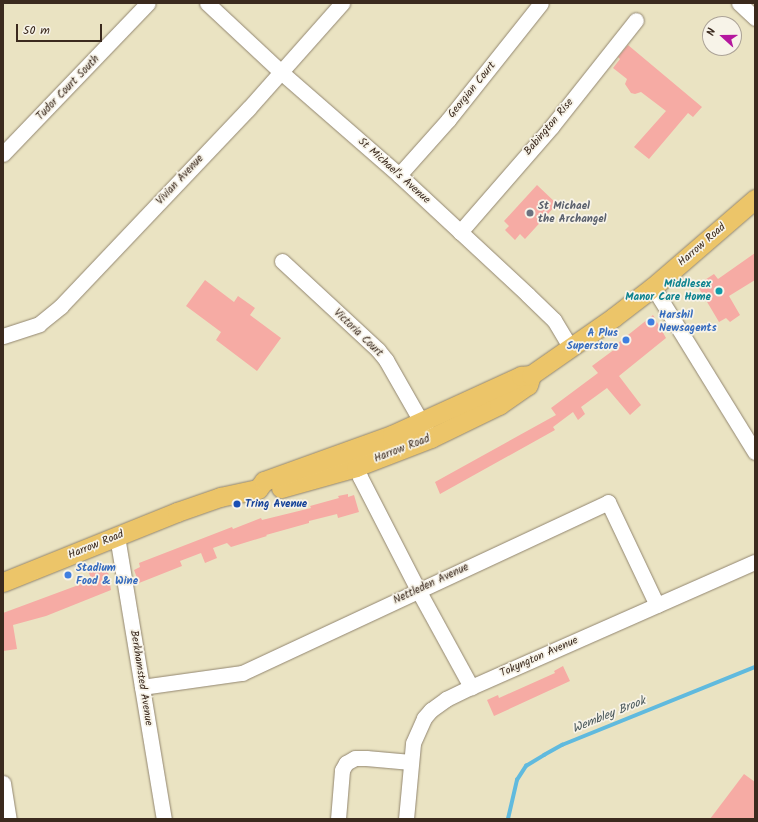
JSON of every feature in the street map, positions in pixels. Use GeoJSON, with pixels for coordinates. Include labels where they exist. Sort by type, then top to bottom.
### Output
{"type":"FeatureCollection","features":[{"type":"Feature","properties":{"kind":"main road","name":"Harrow Road"},"geometry":{"type":"LineString","coordinates":[[3,582],[183,510],[220,497],[258,488],[264,493],[426,430],[499,405],[528,385],[531,375],[572,348],[653,287],[755,199]]}},
{"type":"Feature","properties":{"kind":"street","name":"Tudor Court South"},"geometry":{"type":"LineString","coordinates":[[3,154],[148,3]]}},
{"type":"Feature","properties":{"kind":"street","name":"St Michael's Avenue"},"geometry":{"type":"LineString","coordinates":[[207,3],[281,72],[399,175],[554,320],[572,348]]}},
{"type":"Feature","properties":{"kind":"street","name":"Vivian Avenue"},"geometry":{"type":"LineString","coordinates":[[3,336],[39,324],[61,306],[248,109],[342,3]]}},
{"type":"Feature","properties":{"kind":"street","name":"Georgian Court"},"geometry":{"type":"LineString","coordinates":[[399,175],[448,120],[540,3]]}},
{"type":"Feature","properties":{"kind":"street"},"geometry":{"type":"LineString","coordinates":[[739,3],[755,18]]}},
{"type":"Feature","properties":{"kind":"street","name":"Babington Rise"},"geometry":{"type":"LineString","coordinates":[[460,232],[552,126],[636,20]]}},
{"type":"Feature","properties":{"kind":"street","name":"Victoria Court"},"geometry":{"type":"LineString","coordinates":[[282,261],[378,350],[386,360],[426,430]]}},
{"type":"Feature","properties":{"kind":"street"},"geometry":{"type":"LineString","coordinates":[[653,287],[755,452]]}},
{"type":"Feature","properties":{"kind":"street"},"geometry":{"type":"LineString","coordinates":[[352,459],[418,590],[471,687]]}},
{"type":"Feature","properties":{"kind":"street","name":"Nettleden Avenue"},"geometry":{"type":"LineString","coordinates":[[142,687],[242,673],[608,502],[657,605]]}},
{"type":"Feature","properties":{"kind":"street","name":"Berkhamsted Avenue"},"geometry":{"type":"LineString","coordinates":[[117,536],[164,819]]}},
{"type":"Feature","properties":{"kind":"street","name":"Tokyngton Avenue"},"geometry":{"type":"LineString","coordinates":[[406,819],[413,743],[424,718],[431,710],[446,699],[471,687],[755,562]]}},
{"type":"Feature","properties":{"kind":"street"},"geometry":{"type":"LineString","coordinates":[[338,819],[342,770],[346,763],[355,758],[411,762]]}},
{"type":"Feature","properties":{"kind":"street"},"geometry":{"type":"LineString","coordinates":[[3,783],[9,819]]}},
{"type":"Feature","properties":{"kind":"building"},"geometry":{"type":"Polygon","coordinates":[[[628,45],[702,107],[693,117],[688,113],[649,159],[634,147],[666,111],[641,92],[635,94],[631,93],[625,84],[627,79],[613,68],[620,59],[618,57],[628,45]]]}},
{"type":"Feature","properties":{"kind":"building","name":"St Michael the Archangel"},"geometry":{"type":"Polygon","coordinates":[[[537,185],[557,204],[525,239],[520,234],[515,240],[505,230],[509,226],[504,221],[537,185]]]}},
{"type":"Feature","properties":{"kind":"building","name":"Middlesex Manor Care Home"},"geometry":{"type":"Polygon","coordinates":[[[755,253],[755,280],[729,296],[740,315],[730,322],[726,318],[719,322],[697,285],[714,274],[718,279],[755,253]]]}},
{"type":"Feature","properties":{"kind":"building"},"geometry":{"type":"Polygon","coordinates":[[[205,280],[234,302],[238,296],[255,308],[250,315],[281,338],[257,371],[216,340],[221,332],[186,306],[205,280]]]}},
{"type":"Feature","properties":{"kind":"building"},"geometry":{"type":"Polygon","coordinates":[[[653,315],[666,338],[619,376],[641,405],[630,415],[607,388],[581,407],[585,414],[578,420],[573,412],[553,427],[555,430],[440,494],[435,482],[556,415],[551,408],[598,373],[592,366],[615,349],[613,347],[653,315]]]}},
{"type":"Feature","properties":{"kind":"building"},"geometry":{"type":"Polygon","coordinates":[[[348,494],[348,497],[354,495],[359,512],[338,518],[337,514],[309,521],[309,523],[231,547],[227,543],[213,548],[217,558],[205,563],[201,553],[180,561],[182,566],[139,583],[134,570],[140,567],[139,563],[232,527],[233,529],[261,518],[262,520],[311,508],[310,506],[348,494]]]}},
{"type":"Feature","properties":{"kind":"building"},"geometry":{"type":"Polygon","coordinates":[[[102,563],[107,565],[111,590],[46,616],[13,625],[17,649],[3,651],[3,613],[92,580],[87,569],[102,563]]]}},
{"type":"Feature","properties":{"kind":"building"},"geometry":{"type":"Polygon","coordinates":[[[563,666],[570,681],[494,716],[487,700],[498,695],[499,698],[555,673],[554,671],[563,666]]]}},
{"type":"Feature","properties":{"kind":"building"},"geometry":{"type":"Polygon","coordinates":[[[744,774],[755,782],[755,819],[710,819],[744,774]]]}},
{"type":"Feature","properties":{"kind":"waterway","name":"Wembley Brook"},"geometry":{"type":"LineString","coordinates":[[508,819],[517,780],[526,766],[562,745],[755,667]]}},
{"type":"Feature","properties":{"kind":"place","name":"St Michael the Archangel"},"geometry":{"type":"Point","coordinates":[530,213]}},
{"type":"Feature","properties":{"kind":"place","name":"Middlesex Manor Care Home"},"geometry":{"type":"Point","coordinates":[719,291]}},
{"type":"Feature","properties":{"kind":"place","name":"Harshil Newsagents"},"geometry":{"type":"Point","coordinates":[651,322]}},
{"type":"Feature","properties":{"kind":"place","name":"A Plus Superstore"},"geometry":{"type":"Point","coordinates":[626,340]}},
{"type":"Feature","properties":{"kind":"place","name":"Tring Avenue"},"geometry":{"type":"Point","coordinates":[237,504]}},
{"type":"Feature","properties":{"kind":"place","name":"Stadium Food & Wine"},"geometry":{"type":"Point","coordinates":[68,575]}}]}
